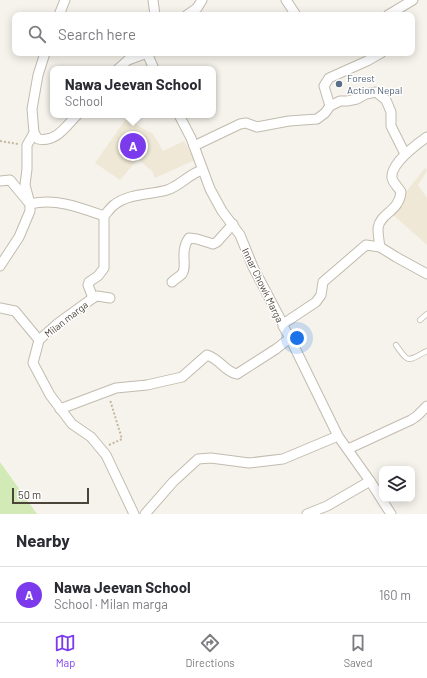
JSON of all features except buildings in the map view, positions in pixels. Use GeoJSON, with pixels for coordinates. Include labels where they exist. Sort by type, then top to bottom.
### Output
{"type":"FeatureCollection","features":[{"type":"Feature","properties":{"kind":"street"},"geometry":{"type":"LineString","coordinates":[[60,12],[64,0]]}},
{"type":"Feature","properties":{"kind":"street"},"geometry":{"type":"LineString","coordinates":[[153,0],[155,12]]}},
{"type":"Feature","properties":{"kind":"street"},"geometry":{"type":"LineString","coordinates":[[191,12],[197,8],[202,0]]}},
{"type":"Feature","properties":{"kind":"street"},"geometry":{"type":"LineString","coordinates":[[286,0],[294,12]]}},
{"type":"Feature","properties":{"kind":"street"},"geometry":{"type":"LineString","coordinates":[[393,12],[413,0]]}},
{"type":"Feature","properties":{"kind":"street"},"geometry":{"type":"LineString","coordinates":[[44,56],[38,75],[32,109],[34,133],[38,139],[45,140],[54,138],[74,118]]}},
{"type":"Feature","properties":{"kind":"street"},"geometry":{"type":"LineString","coordinates":[[121,66],[128,60],[139,56]]}},
{"type":"Feature","properties":{"kind":"street"},"geometry":{"type":"LineString","coordinates":[[148,56],[153,66]]}},
{"type":"Feature","properties":{"kind":"street"},"geometry":{"type":"LineString","coordinates":[[330,106],[324,86],[329,78],[376,56]]}},
{"type":"Feature","properties":{"kind":"street"},"geometry":{"type":"LineString","coordinates":[[194,146],[240,124],[246,123],[257,127],[290,121],[317,119],[325,113],[330,106],[340,101],[352,100],[366,94],[376,92],[386,100],[391,112],[391,126],[405,154]]}},
{"type":"Feature","properties":{"kind":"street","name":"Innar Chowk Marga"},"geometry":{"type":"LineString","coordinates":[[180,118],[194,146],[210,189],[222,211],[240,235],[253,267],[338,436],[391,514]]}},
{"type":"Feature","properties":{"kind":"street"},"geometry":{"type":"LineString","coordinates":[[0,266],[19,238],[30,211],[30,204],[25,185],[27,145],[34,133]]}},
{"type":"Feature","properties":{"kind":"street"},"geometry":{"type":"LineString","coordinates":[[380,247],[378,226],[383,218],[400,200],[401,192],[392,178],[393,170],[405,154],[427,137]]}},
{"type":"Feature","properties":{"kind":"street"},"geometry":{"type":"LineString","coordinates":[[30,204],[41,201],[68,204],[104,216],[114,205],[126,198],[168,189],[182,182],[194,173],[202,170]]}},
{"type":"Feature","properties":{"kind":"street"},"geometry":{"type":"LineString","coordinates":[[0,181],[10,180],[30,204]]}},
{"type":"Feature","properties":{"kind":"street","name":"Milan marga"},"geometry":{"type":"LineString","coordinates":[[93,298],[88,285],[89,282],[98,276],[104,268],[104,216]]}},
{"type":"Feature","properties":{"kind":"street"},"geometry":{"type":"LineString","coordinates":[[172,282],[182,273],[185,267],[185,243],[189,238],[213,244],[217,242],[233,224]]}},
{"type":"Feature","properties":{"kind":"street"},"geometry":{"type":"LineString","coordinates":[[283,324],[316,302],[320,295],[323,282],[366,245],[380,247],[427,274]]}},
{"type":"Feature","properties":{"kind":"street","name":"Milan marga"},"geometry":{"type":"LineString","coordinates":[[39,340],[93,298],[97,296],[110,298]]}},
{"type":"Feature","properties":{"kind":"street"},"geometry":{"type":"LineString","coordinates":[[0,308],[15,311],[39,340],[33,363],[50,395],[72,424],[91,437],[106,455],[134,514]]}},
{"type":"Feature","properties":{"kind":"street"},"geometry":{"type":"LineString","coordinates":[[60,409],[116,388],[147,385],[182,377],[207,355],[215,357],[232,373],[237,374],[276,349],[290,338]]}},
{"type":"Feature","properties":{"kind":"street"},"geometry":{"type":"LineString","coordinates":[[348,449],[411,420],[427,406]]}},
{"type":"Feature","properties":{"kind":"street"},"geometry":{"type":"LineString","coordinates":[[145,514],[173,482],[198,459],[211,458],[249,463],[283,459],[338,436]]}},
{"type":"Feature","properties":{"kind":"street"},"geometry":{"type":"LineString","coordinates":[[307,514],[327,506],[370,481]]}},
{"type":"Feature","properties":{"kind":"lane"},"geometry":{"type":"LineString","coordinates":[[420,320],[427,314]]}},
{"type":"Feature","properties":{"kind":"lane"},"geometry":{"type":"LineString","coordinates":[[396,345],[408,360],[427,351]]}},
{"type":"Feature","properties":{"kind":"path"},"geometry":{"type":"LineString","coordinates":[[0,141],[12,144],[27,145]]}},
{"type":"Feature","properties":{"kind":"path"},"geometry":{"type":"LineString","coordinates":[[100,448],[122,439],[109,397],[106,392]]}},
{"type":"Feature","properties":{"kind":"shaded area"},"geometry":{"type":"Polygon","coordinates":[[[126,119],[153,134],[163,151],[184,141],[195,160],[155,178],[152,171],[138,159],[120,180],[95,163],[126,119]]]}},
{"type":"Feature","properties":{"kind":"shaded area"},"geometry":{"type":"Polygon","coordinates":[[[425,168],[427,171],[418,185],[427,198],[427,245],[390,212],[425,168]]]}},
{"type":"Feature","properties":{"kind":"green space"},"geometry":{"type":"Polygon","coordinates":[[[0,462],[37,514],[0,514],[0,462]]]}},
{"type":"Feature","properties":{"kind":"place","name":"Forest Action Nepal"},"geometry":{"type":"Point","coordinates":[339,84]}},
{"type":"Feature","properties":{"kind":"place","name":"Nawa Jeevan School"},"geometry":{"type":"Point","coordinates":[133,146]}}]}
